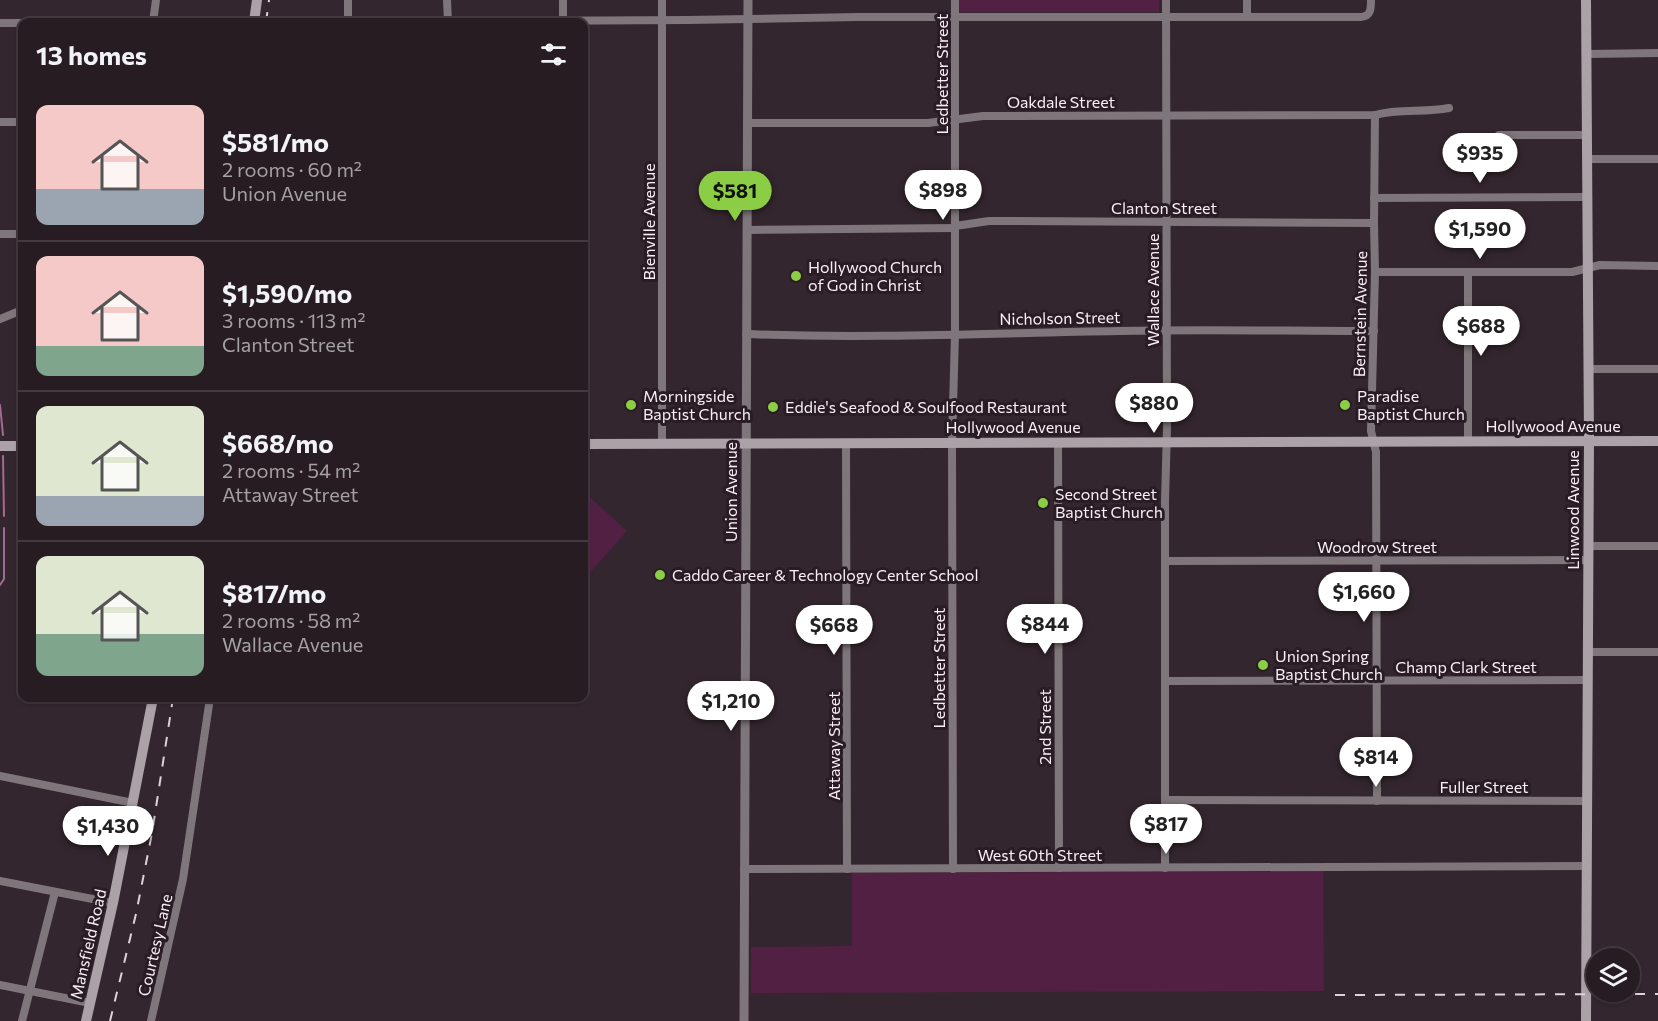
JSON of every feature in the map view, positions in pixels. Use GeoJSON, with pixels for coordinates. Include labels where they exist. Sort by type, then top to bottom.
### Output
{"type":"FeatureCollection","features":[{"type":"Feature","properties":{"kind":"main road"},"geometry":{"type":"LineString","coordinates":[[255,18],[257,0]]}},
{"type":"Feature","properties":{"kind":"main road","name":"Linwood Avenue"},"geometry":{"type":"LineString","coordinates":[[1586,0],[1589,440],[1586,1021]]}},
{"type":"Feature","properties":{"kind":"main road","name":"Hollywood Avenue"},"geometry":{"type":"LineString","coordinates":[[588,444],[1658,441]]}},
{"type":"Feature","properties":{"kind":"main road"},"geometry":{"type":"LineString","coordinates":[[0,446],[18,446]]}},
{"type":"Feature","properties":{"kind":"main road","name":"Mansfield Road"},"geometry":{"type":"LineString","coordinates":[[86,1021],[113,903],[152,702]]}},
{"type":"Feature","properties":{"kind":"street"},"geometry":{"type":"LineString","coordinates":[[154,18],[156,0]]}},
{"type":"Feature","properties":{"kind":"street"},"geometry":{"type":"LineString","coordinates":[[348,0],[348,18]]}},
{"type":"Feature","properties":{"kind":"street"},"geometry":{"type":"LineString","coordinates":[[447,0],[448,18]]}},
{"type":"Feature","properties":{"kind":"street"},"geometry":{"type":"LineString","coordinates":[[563,0],[563,18]]}},
{"type":"Feature","properties":{"kind":"street","name":"Bienville Avenue"},"geometry":{"type":"LineString","coordinates":[[662,0],[662,444]]}},
{"type":"Feature","properties":{"kind":"street","name":"Union Avenue"},"geometry":{"type":"LineString","coordinates":[[744,1021],[748,0]]}},
{"type":"Feature","properties":{"kind":"street","name":"Ledbetter Street"},"geometry":{"type":"LineString","coordinates":[[953,868],[952,443],[955,334],[955,0]]}},
{"type":"Feature","properties":{"kind":"street","name":"Wallace Avenue"},"geometry":{"type":"LineString","coordinates":[[1165,868],[1166,0]]}},
{"type":"Feature","properties":{"kind":"street"},"geometry":{"type":"LineString","coordinates":[[1247,0],[1247,17]]}},
{"type":"Feature","properties":{"kind":"street"},"geometry":{"type":"LineString","coordinates":[[588,21],[748,18],[1361,17],[1369,13],[1371,0]]}},
{"type":"Feature","properties":{"kind":"street"},"geometry":{"type":"LineString","coordinates":[[0,23],[18,23]]}},
{"type":"Feature","properties":{"kind":"street"},"geometry":{"type":"LineString","coordinates":[[1587,54],[1658,53]]}},
{"type":"Feature","properties":{"kind":"street","name":"Oakdale Street"},"geometry":{"type":"LineString","coordinates":[[748,123],[917,123],[983,116],[1375,115],[1387,111],[1435,111],[1449,108]]}},
{"type":"Feature","properties":{"kind":"street","name":"Bernstein Avenue"},"geometry":{"type":"LineString","coordinates":[[1375,115],[1372,441],[1376,452],[1377,801]]}},
{"type":"Feature","properties":{"kind":"street"},"geometry":{"type":"LineString","coordinates":[[0,122],[18,122]]}},
{"type":"Feature","properties":{"kind":"street"},"geometry":{"type":"LineString","coordinates":[[1499,135],[1587,135]]}},
{"type":"Feature","properties":{"kind":"street"},"geometry":{"type":"LineString","coordinates":[[1587,159],[1658,159]]}},
{"type":"Feature","properties":{"kind":"street"},"geometry":{"type":"LineString","coordinates":[[1374,198],[1587,197]]}},
{"type":"Feature","properties":{"kind":"street","name":"Clanton Street"},"geometry":{"type":"LineString","coordinates":[[748,230],[955,227],[989,221],[1374,223]]}},
{"type":"Feature","properties":{"kind":"street"},"geometry":{"type":"LineString","coordinates":[[0,234],[18,234]]}},
{"type":"Feature","properties":{"kind":"street"},"geometry":{"type":"LineString","coordinates":[[1375,272],[1572,272],[1600,265],[1658,266]]}},
{"type":"Feature","properties":{"kind":"street"},"geometry":{"type":"LineString","coordinates":[[1468,273],[1468,440]]}},
{"type":"Feature","properties":{"kind":"street"},"geometry":{"type":"LineString","coordinates":[[0,319],[18,312]]}},
{"type":"Feature","properties":{"kind":"street","name":"Nicholson Street"},"geometry":{"type":"LineString","coordinates":[[746,334],[918,337],[955,334],[1167,331],[1374,331]]}},
{"type":"Feature","properties":{"kind":"street"},"geometry":{"type":"LineString","coordinates":[[1588,369],[1658,369]]}},
{"type":"Feature","properties":{"kind":"street","name":"2nd Street"},"geometry":{"type":"LineString","coordinates":[[1058,442],[1059,868]]}},
{"type":"Feature","properties":{"kind":"street","name":"Attaway Street"},"geometry":{"type":"LineString","coordinates":[[846,443],[847,869]]}},
{"type":"Feature","properties":{"kind":"street"},"geometry":{"type":"LineString","coordinates":[[1588,546],[1658,546]]}},
{"type":"Feature","properties":{"kind":"street","name":"Woodrow Street"},"geometry":{"type":"LineString","coordinates":[[1166,561],[1588,560]]}},
{"type":"Feature","properties":{"kind":"street"},"geometry":{"type":"LineString","coordinates":[[1588,652],[1658,652]]}},
{"type":"Feature","properties":{"kind":"street","name":"Champ Clark Street"},"geometry":{"type":"LineString","coordinates":[[1165,681],[1588,680]]}},
{"type":"Feature","properties":{"kind":"street","name":"Courtesy Lane"},"geometry":{"type":"LineString","coordinates":[[151,1021],[183,879],[209,702]]}},
{"type":"Feature","properties":{"kind":"street"},"geometry":{"type":"LineString","coordinates":[[0,776],[133,803]]}},
{"type":"Feature","properties":{"kind":"street","name":"Fuller Street"},"geometry":{"type":"LineString","coordinates":[[1165,800],[1587,801]]}},
{"type":"Feature","properties":{"kind":"street","name":"West 60th Street"},"geometry":{"type":"LineString","coordinates":[[744,870],[1587,866]]}},
{"type":"Feature","properties":{"kind":"street"},"geometry":{"type":"LineString","coordinates":[[0,881],[113,903]]}},
{"type":"Feature","properties":{"kind":"street"},"geometry":{"type":"LineString","coordinates":[[22,1021],[55,891]]}},
{"type":"Feature","properties":{"kind":"street"},"geometry":{"type":"LineString","coordinates":[[0,985],[90,1003]]}},
{"type":"Feature","properties":{"kind":"shaded area"},"geometry":{"type":"Polygon","coordinates":[[[959,0],[1159,0],[1159,12],[959,12],[959,0]]]}},
{"type":"Feature","properties":{"kind":"shaded area"},"geometry":{"type":"Polygon","coordinates":[[[588,496],[627,531],[588,575],[588,496]]]}},
{"type":"Feature","properties":{"kind":"shaded area"},"geometry":{"type":"Polygon","coordinates":[[[1323,871],[1324,991],[751,993],[751,947],[852,946],[852,873],[1323,871]]]}},
{"type":"Feature","properties":{"kind":"waterway"},"geometry":{"type":"LineString","coordinates":[[0,405],[3,435]]}},
{"type":"Feature","properties":{"kind":"waterway"},"geometry":{"type":"LineString","coordinates":[[3,456],[4,516]]}},
{"type":"Feature","properties":{"kind":"waterway"},"geometry":{"type":"LineString","coordinates":[[0,585],[4,579],[4,528]]}},
{"type":"Feature","properties":{"kind":"railway"},"geometry":{"type":"LineString","coordinates":[[267,18],[269,0]]}},
{"type":"Feature","properties":{"kind":"railway"},"geometry":{"type":"LineString","coordinates":[[110,1021],[136,914],[152,833],[172,702]]}},
{"type":"Feature","properties":{"kind":"railway"},"geometry":{"type":"LineString","coordinates":[[1335,995],[1658,994]]}},
{"type":"Feature","properties":{"kind":"place","name":"Hollywood Church of God in Christ"},"geometry":{"type":"Point","coordinates":[796,276]}},
{"type":"Feature","properties":{"kind":"place","name":"Morningside Baptist Church"},"geometry":{"type":"Point","coordinates":[631,405]}},
{"type":"Feature","properties":{"kind":"place","name":"Paradise Baptist Church"},"geometry":{"type":"Point","coordinates":[1345,405]}},
{"type":"Feature","properties":{"kind":"place","name":"Eddie's Seafood & Soulfood Restaurant"},"geometry":{"type":"Point","coordinates":[773,407]}},
{"type":"Feature","properties":{"kind":"place","name":"Second Street Baptist Church"},"geometry":{"type":"Point","coordinates":[1043,503]}},
{"type":"Feature","properties":{"kind":"place","name":"Caddo Career & Technology Center School"},"geometry":{"type":"Point","coordinates":[660,575]}},
{"type":"Feature","properties":{"kind":"place","name":"Union Spring Baptist Church"},"geometry":{"type":"Point","coordinates":[1263,665]}}]}
